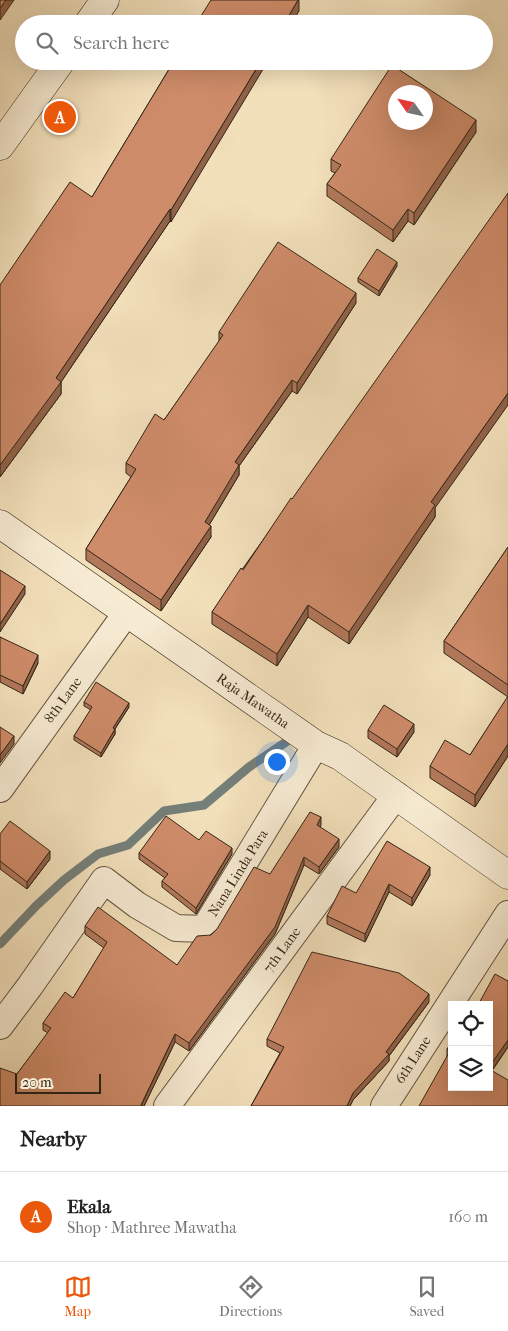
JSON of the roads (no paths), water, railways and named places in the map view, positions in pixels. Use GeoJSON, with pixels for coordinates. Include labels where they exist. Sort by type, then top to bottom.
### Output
{"type":"FeatureCollection","features":[{"type":"Feature","properties":{"kind":"street"},"geometry":{"type":"LineString","coordinates":[[94,15],[105,0]]}},
{"type":"Feature","properties":{"kind":"street"},"geometry":{"type":"LineString","coordinates":[[0,146],[55,70]]}},
{"type":"Feature","properties":{"kind":"street","name":"Raja Mawatha"},"geometry":{"type":"LineString","coordinates":[[0,524],[316,745],[340,756],[508,875]]}},
{"type":"Feature","properties":{"kind":"street","name":"8th Lane"},"geometry":{"type":"LineString","coordinates":[[0,789],[126,612]]}},
{"type":"Feature","properties":{"kind":"street","name":"Nana Linda Para"},"geometry":{"type":"LineString","coordinates":[[0,1026],[104,880],[136,905],[176,928],[204,928],[316,745]]}},
{"type":"Feature","properties":{"kind":"street","name":"7th Lane"},"geometry":{"type":"LineString","coordinates":[[167,1106],[396,795]]}},
{"type":"Feature","properties":{"kind":"street","name":"6th Lane"},"geometry":{"type":"LineString","coordinates":[[384,1106],[508,914]]}},
{"type":"Feature","properties":{"kind":"waterway"},"geometry":{"type":"LineString","coordinates":[[0,944],[64,880],[98,854],[128,845],[164,811],[204,805],[249,767],[286,742]]}},
{"type":"Feature","properties":{"kind":"place","name":"Ekala"},"geometry":{"type":"Point","coordinates":[60,117]}}]}
